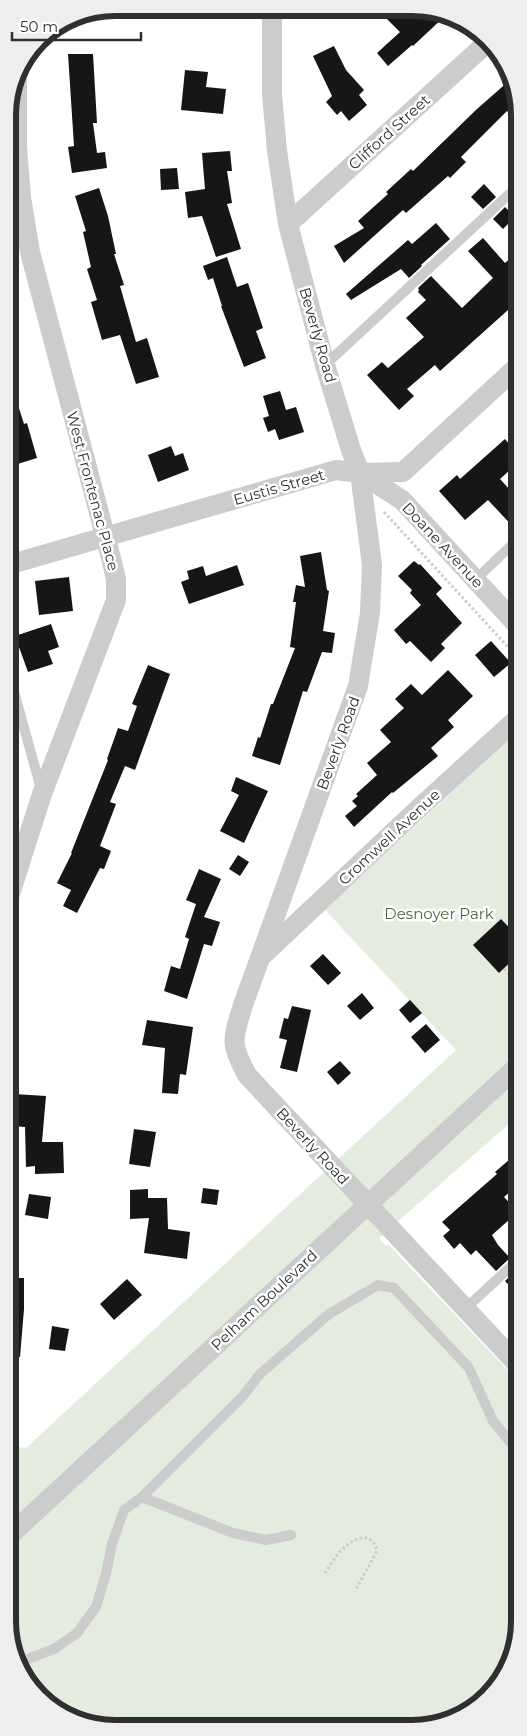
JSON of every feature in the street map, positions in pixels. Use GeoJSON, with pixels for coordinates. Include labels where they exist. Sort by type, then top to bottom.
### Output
{"type":"FeatureCollection","features":[{"type":"Feature","properties":{"kind":"street","name":"Beverly Road"},"geometry":{"type":"LineString","coordinates":[[272,16],[272,94],[277,151],[288,224],[325,365],[360,473],[372,565],[370,613],[358,686],[233,1036],[236,1055],[247,1075],[511,1357]]}},
{"type":"Feature","properties":{"kind":"street","name":"Clifford Street"},"geometry":{"type":"LineString","coordinates":[[288,224],[483,46]]}},
{"type":"Feature","properties":{"kind":"street","name":"West Frontenac Place"},"geometry":{"type":"LineString","coordinates":[[16,875],[42,794],[116,600],[116,579],[30,252],[17,147],[17,102]]}},
{"type":"Feature","properties":{"kind":"street","name":"Eustis Street"},"geometry":{"type":"LineString","coordinates":[[16,563],[336,470],[360,473],[403,472],[511,372]]}},
{"type":"Feature","properties":{"kind":"street","name":"Doane Avenue"},"geometry":{"type":"LineString","coordinates":[[360,473],[402,500],[511,619]]}},
{"type":"Feature","properties":{"kind":"street","name":"Cromwell Avenue"},"geometry":{"type":"LineString","coordinates":[[261,957],[511,724]]}},
{"type":"Feature","properties":{"kind":"street","name":"Pelham Boulevard"},"geometry":{"type":"LineString","coordinates":[[16,1530],[511,1072]]}},
{"type":"Feature","properties":{"kind":"lane"},"geometry":{"type":"LineString","coordinates":[[325,365],[511,192]]}},
{"type":"Feature","properties":{"kind":"lane"},"geometry":{"type":"LineString","coordinates":[[475,580],[511,547]]}},
{"type":"Feature","properties":{"kind":"lane"},"geometry":{"type":"LineString","coordinates":[[16,699],[42,794]]}},
{"type":"Feature","properties":{"kind":"lane"},"geometry":{"type":"LineString","coordinates":[[466,1308],[511,1266]]}},
{"type":"Feature","properties":{"kind":"lane"},"geometry":{"type":"LineString","coordinates":[[24,1660],[54,1649],[76,1633],[96,1607],[106,1574],[112,1544],[124,1510],[142,1497],[242,1396],[260,1374],[329,1314],[378,1285],[394,1288],[470,1368],[494,1421],[511,1443]]}},
{"type":"Feature","properties":{"kind":"lane"},"geometry":{"type":"LineString","coordinates":[[142,1497],[234,1533],[266,1540],[291,1535]]}},
{"type":"Feature","properties":{"kind":"path"},"geometry":{"type":"LineString","coordinates":[[384,512],[511,650]]}},
{"type":"Feature","properties":{"kind":"path"},"geometry":{"type":"LineString","coordinates":[[504,969],[511,975]]}},
{"type":"Feature","properties":{"kind":"path"},"geometry":{"type":"LineString","coordinates":[[325,1573],[344,1548],[355,1540],[366,1538],[371,1540],[376,1546],[377,1552],[355,1591]]}},
{"type":"Feature","properties":{"kind":"green space","name":"Desnoyer Park"},"geometry":{"type":"Polygon","coordinates":[[[511,737],[511,1122],[379,1238],[386,1246],[388,1244],[511,1374],[511,1627],[509,1640],[497,1670],[477,1695],[456,1710],[431,1718],[418,1720],[109,1720],[83,1715],[71,1710],[45,1691],[26,1665],[21,1653],[16,1621],[16,1447],[26,1448],[456,1050],[325,910],[511,737]]]}},
{"type":"Feature","properties":{"kind":"building"},"geometry":{"type":"Polygon","coordinates":[[[390,16],[418,16],[441,20],[388,66],[377,53],[400,32],[387,19],[390,16]]]}},
{"type":"Feature","properties":{"kind":"building"},"geometry":{"type":"Polygon","coordinates":[[[334,46],[346,70],[364,90],[359,95],[367,105],[349,121],[341,111],[337,115],[326,102],[332,96],[313,56],[334,46]]]}},
{"type":"Feature","properties":{"kind":"building"},"geometry":{"type":"Polygon","coordinates":[[[68,54],[93,54],[97,123],[93,123],[97,153],[105,152],[107,168],[72,173],[68,147],[74,146],[68,54]]]}},
{"type":"Feature","properties":{"kind":"building"},"geometry":{"type":"Polygon","coordinates":[[[185,70],[208,72],[206,87],[226,89],[223,114],[181,110],[185,70]]]}},
{"type":"Feature","properties":{"kind":"building"},"geometry":{"type":"Polygon","coordinates":[[[506,83],[511,113],[507,111],[461,157],[466,162],[450,178],[448,176],[406,213],[403,210],[344,263],[334,246],[364,228],[358,221],[388,194],[386,192],[411,169],[413,171],[506,83]]]}},
{"type":"Feature","properties":{"kind":"building"},"geometry":{"type":"Polygon","coordinates":[[[230,151],[232,171],[227,171],[232,203],[227,204],[241,249],[216,257],[202,216],[188,218],[185,192],[205,189],[202,153],[230,151]]]}},
{"type":"Feature","properties":{"kind":"building"},"geometry":{"type":"Polygon","coordinates":[[[177,168],[179,189],[161,190],[160,169],[177,168]]]}},
{"type":"Feature","properties":{"kind":"building"},"geometry":{"type":"Polygon","coordinates":[[[484,184],[496,197],[483,209],[471,197],[484,184]]]}},
{"type":"Feature","properties":{"kind":"building"},"geometry":{"type":"Polygon","coordinates":[[[99,188],[108,216],[116,254],[114,254],[124,285],[120,286],[136,342],[147,338],[159,377],[136,384],[120,335],[102,340],[91,302],[97,300],[87,269],[91,267],[83,232],[86,231],[75,196],[99,188]]]}},
{"type":"Feature","properties":{"kind":"building"},"geometry":{"type":"Polygon","coordinates":[[[505,207],[511,213],[511,221],[503,229],[493,219],[505,207]]]}},
{"type":"Feature","properties":{"kind":"building"},"geometry":{"type":"Polygon","coordinates":[[[436,223],[450,239],[409,278],[401,269],[351,300],[346,294],[408,240],[412,244],[436,223]]]}},
{"type":"Feature","properties":{"kind":"building"},"geometry":{"type":"Polygon","coordinates":[[[483,238],[505,263],[511,257],[511,307],[440,371],[435,365],[407,389],[414,396],[399,410],[367,375],[382,362],[388,368],[424,337],[406,318],[426,300],[418,292],[418,288],[431,276],[462,308],[493,278],[468,251],[483,238]]]}},
{"type":"Feature","properties":{"kind":"building"},"geometry":{"type":"Polygon","coordinates":[[[227,257],[237,287],[248,283],[263,328],[256,331],[266,358],[244,367],[221,306],[213,278],[208,280],[203,266],[227,257]]]}},
{"type":"Feature","properties":{"kind":"building"},"geometry":{"type":"Polygon","coordinates":[[[280,391],[286,410],[296,407],[304,432],[279,440],[275,429],[268,432],[263,418],[269,416],[263,396],[280,391]]]}},
{"type":"Feature","properties":{"kind":"building"},"geometry":{"type":"Polygon","coordinates":[[[16,399],[24,424],[27,423],[37,458],[16,464],[16,399]]]}},
{"type":"Feature","properties":{"kind":"building"},"geometry":{"type":"Polygon","coordinates":[[[505,439],[511,446],[511,469],[500,479],[511,491],[511,525],[488,500],[465,520],[439,491],[457,475],[460,479],[505,439]]]}},
{"type":"Feature","properties":{"kind":"building"},"geometry":{"type":"Polygon","coordinates":[[[171,446],[175,456],[183,453],[189,470],[158,482],[148,455],[171,446]]]}},
{"type":"Feature","properties":{"kind":"building"},"geometry":{"type":"Polygon","coordinates":[[[321,552],[327,590],[329,591],[323,631],[335,633],[332,653],[322,652],[307,692],[303,691],[280,765],[252,756],[271,704],[273,704],[295,648],[290,647],[296,602],[293,602],[296,585],[305,587],[300,556],[321,552]]]}},
{"type":"Feature","properties":{"kind":"building"},"geometry":{"type":"Polygon","coordinates":[[[414,561],[420,564],[442,588],[436,594],[462,623],[441,644],[445,648],[431,662],[410,641],[406,644],[394,630],[421,605],[410,593],[412,590],[398,576],[414,561]]]}},
{"type":"Feature","properties":{"kind":"building"},"geometry":{"type":"Polygon","coordinates":[[[237,565],[244,585],[189,604],[181,582],[189,579],[187,571],[203,566],[206,576],[237,565]]]}},
{"type":"Feature","properties":{"kind":"building"},"geometry":{"type":"Polygon","coordinates":[[[69,577],[73,611],[39,615],[35,581],[69,577]]]}},
{"type":"Feature","properties":{"kind":"building"},"geometry":{"type":"Polygon","coordinates":[[[51,624],[59,647],[48,651],[53,664],[28,672],[16,636],[51,624]]]}},
{"type":"Feature","properties":{"kind":"building"},"geometry":{"type":"Polygon","coordinates":[[[491,641],[511,663],[494,677],[475,655],[491,641]]]}},
{"type":"Feature","properties":{"kind":"building"},"geometry":{"type":"Polygon","coordinates":[[[148,665],[170,674],[135,770],[125,766],[110,802],[116,804],[100,846],[111,851],[104,869],[100,868],[77,913],[63,906],[71,890],[57,883],[72,853],[108,760],[118,728],[128,731],[137,706],[132,704],[148,665]]]}},
{"type":"Feature","properties":{"kind":"building"},"geometry":{"type":"Polygon","coordinates":[[[448,670],[473,696],[448,720],[454,727],[431,748],[438,756],[392,792],[354,827],[345,816],[357,806],[352,801],[358,796],[356,794],[377,775],[367,763],[391,742],[380,730],[404,708],[395,699],[411,684],[422,695],[448,670]]]}},
{"type":"Feature","properties":{"kind":"building"},"geometry":{"type":"Polygon","coordinates":[[[236,777],[268,791],[244,843],[220,831],[239,795],[231,791],[236,777]]]}},
{"type":"Feature","properties":{"kind":"building"},"geometry":{"type":"Polygon","coordinates":[[[238,855],[249,862],[240,876],[229,869],[238,855]]]}},
{"type":"Feature","properties":{"kind":"building"},"geometry":{"type":"Polygon","coordinates":[[[199,869],[221,879],[204,917],[220,922],[212,946],[204,944],[187,999],[164,991],[171,966],[180,969],[189,939],[185,937],[196,904],[186,900],[199,869]]]}},
{"type":"Feature","properties":{"kind":"building"},"geometry":{"type":"Polygon","coordinates":[[[501,919],[511,930],[511,962],[499,973],[473,945],[501,919]]]}},
{"type":"Feature","properties":{"kind":"building"},"geometry":{"type":"Polygon","coordinates":[[[323,954],[341,973],[328,985],[310,966],[323,954]]]}},
{"type":"Feature","properties":{"kind":"building"},"geometry":{"type":"Polygon","coordinates":[[[362,993],[374,1008],[360,1020],[347,1006],[362,993]]]}},
{"type":"Feature","properties":{"kind":"building"},"geometry":{"type":"Polygon","coordinates":[[[410,1000],[422,1013],[410,1023],[399,1010],[410,1000]]]}},
{"type":"Feature","properties":{"kind":"building"},"geometry":{"type":"Polygon","coordinates":[[[292,1006],[311,1010],[297,1072],[280,1068],[287,1040],[279,1038],[284,1018],[288,1019],[292,1006]]]}},
{"type":"Feature","properties":{"kind":"building"},"geometry":{"type":"Polygon","coordinates":[[[147,1020],[193,1027],[186,1075],[180,1074],[178,1094],[162,1093],[165,1048],[142,1045],[147,1020]]]}},
{"type":"Feature","properties":{"kind":"building"},"geometry":{"type":"Polygon","coordinates":[[[426,1024],[440,1040],[425,1053],[411,1037],[426,1024]]]}},
{"type":"Feature","properties":{"kind":"building"},"geometry":{"type":"Polygon","coordinates":[[[340,1061],[351,1073],[338,1085],[327,1072],[340,1061]]]}},
{"type":"Feature","properties":{"kind":"building"},"geometry":{"type":"Polygon","coordinates":[[[16,1094],[46,1096],[42,1142],[63,1142],[64,1173],[35,1174],[35,1166],[26,1167],[25,1127],[16,1126],[16,1094]]]}},
{"type":"Feature","properties":{"kind":"building"},"geometry":{"type":"Polygon","coordinates":[[[134,1129],[156,1132],[150,1167],[129,1164],[134,1129]]]}},
{"type":"Feature","properties":{"kind":"building"},"geometry":{"type":"Polygon","coordinates":[[[511,1158],[511,1191],[504,1197],[511,1204],[511,1218],[492,1235],[510,1258],[496,1271],[476,1250],[471,1255],[460,1243],[454,1249],[443,1236],[450,1230],[442,1222],[497,1174],[495,1172],[511,1158]]]}},
{"type":"Feature","properties":{"kind":"building"},"geometry":{"type":"Polygon","coordinates":[[[203,1188],[219,1190],[217,1205],[201,1203],[203,1188]]]}},
{"type":"Feature","properties":{"kind":"building"},"geometry":{"type":"Polygon","coordinates":[[[148,1189],[148,1198],[167,1198],[168,1229],[190,1232],[187,1259],[144,1253],[149,1218],[130,1219],[130,1190],[148,1189]]]}},
{"type":"Feature","properties":{"kind":"building"},"geometry":{"type":"Polygon","coordinates":[[[29,1194],[51,1197],[48,1219],[25,1215],[29,1194]]]}},
{"type":"Feature","properties":{"kind":"building"},"geometry":{"type":"Polygon","coordinates":[[[511,1275],[511,1287],[505,1281],[511,1275]]]}},
{"type":"Feature","properties":{"kind":"building"},"geometry":{"type":"Polygon","coordinates":[[[16,1278],[24,1278],[24,1309],[20,1357],[16,1357],[16,1278]]]}},
{"type":"Feature","properties":{"kind":"building"},"geometry":{"type":"Polygon","coordinates":[[[127,1279],[142,1295],[114,1320],[100,1304],[127,1279]]]}},
{"type":"Feature","properties":{"kind":"building"},"geometry":{"type":"Polygon","coordinates":[[[52,1326],[69,1329],[65,1351],[49,1349],[52,1326]]]}}]}
